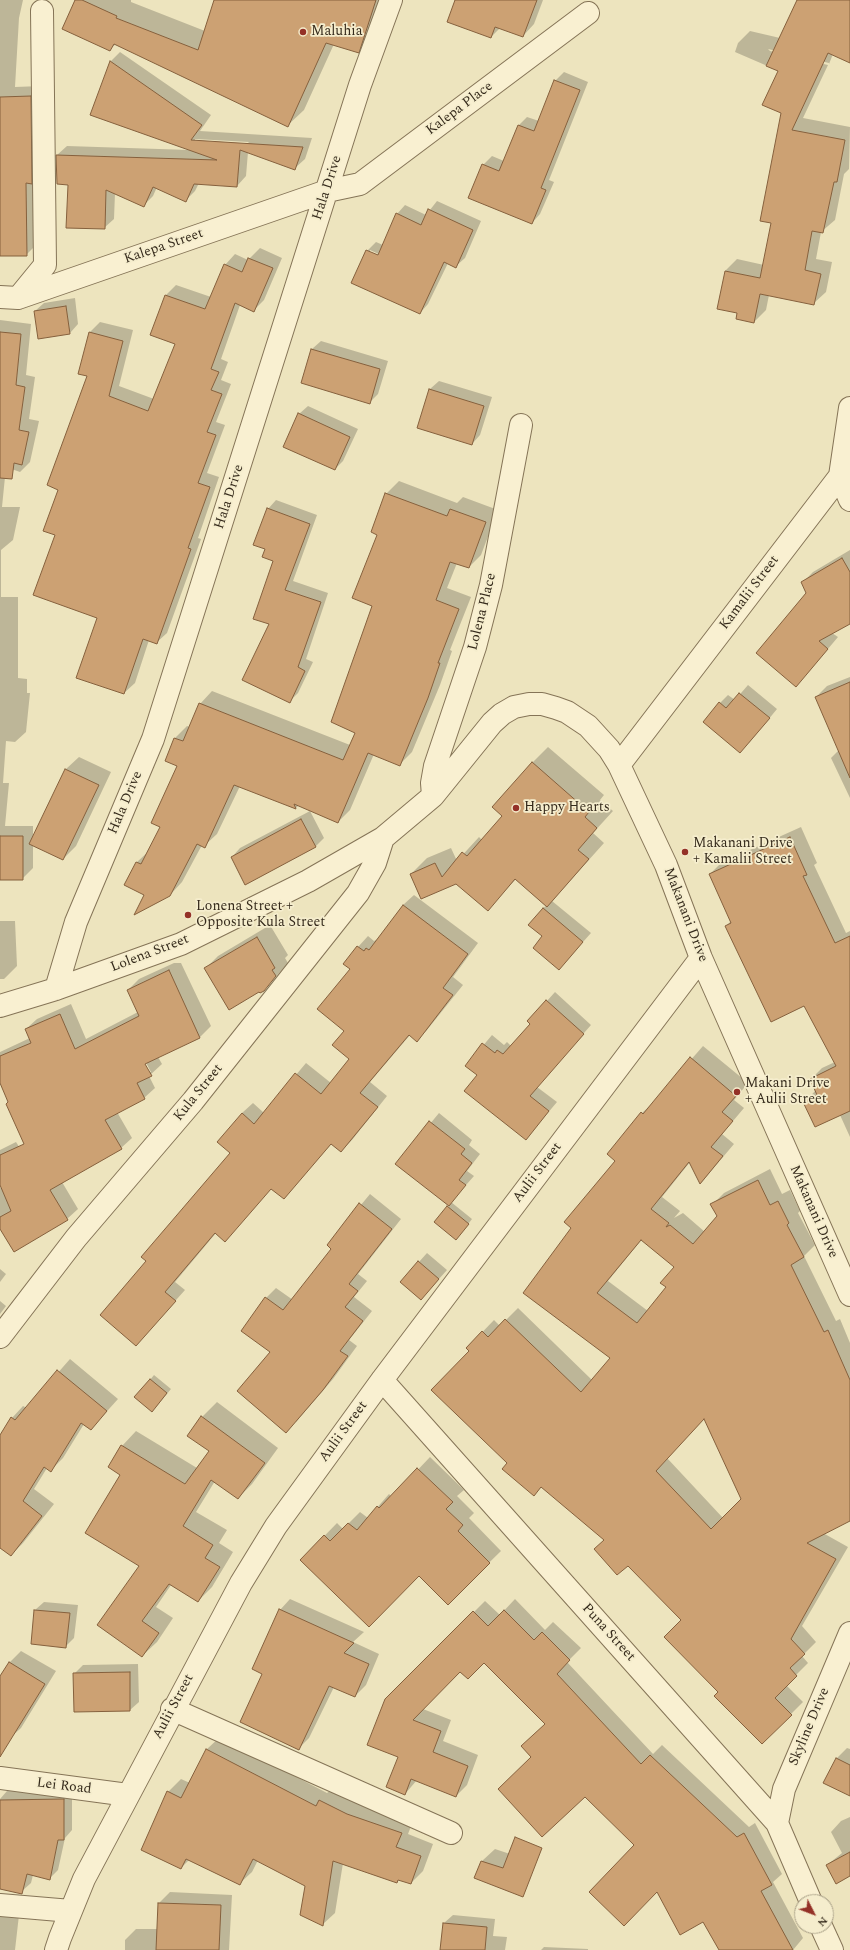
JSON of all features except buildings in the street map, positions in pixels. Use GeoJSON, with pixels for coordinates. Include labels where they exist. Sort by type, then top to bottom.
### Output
{"type":"FeatureCollection","features":[{"type":"Feature","properties":{"kind":"street","name":"Hala Drive"},"geometry":{"type":"LineString","coordinates":[[56,989],[76,922],[153,738],[360,85],[392,0]]}},
{"type":"Feature","properties":{"kind":"street"},"geometry":{"type":"LineString","coordinates":[[9,298],[46,265],[42,11]]}},
{"type":"Feature","properties":{"kind":"street","name":"Kalepa Place"},"geometry":{"type":"LineString","coordinates":[[327,191],[360,184],[588,13]]}},
{"type":"Feature","properties":{"kind":"street","name":"Kalepa Street"},"geometry":{"type":"LineString","coordinates":[[9,298],[327,191]]}},
{"type":"Feature","properties":{"kind":"street","name":"Kamalii Street"},"geometry":{"type":"LineString","coordinates":[[619,765],[840,476],[850,408]]}},
{"type":"Feature","properties":{"kind":"street","name":"Lolena Place"},"geometry":{"type":"LineString","coordinates":[[433,796],[432,783],[435,766],[475,647],[491,585],[521,425]]}},
{"type":"Feature","properties":{"kind":"street"},"geometry":{"type":"LineString","coordinates":[[840,476],[850,500]]}},
{"type":"Feature","properties":{"kind":"street","name":"Makanani Drive"},"geometry":{"type":"LineString","coordinates":[[433,796],[492,723],[502,714],[514,707],[529,704],[542,704],[567,712],[588,726],[600,738],[619,765],[666,865],[701,958],[850,1295]]}},
{"type":"Feature","properties":{"kind":"street","name":"Lolena Street"},"geometry":{"type":"LineString","coordinates":[[0,1006],[56,989],[181,944],[301,884],[383,838],[433,796]]}},
{"type":"Feature","properties":{"kind":"street","name":"Kula Street"},"geometry":{"type":"LineString","coordinates":[[0,1337],[76,1238],[193,1101],[358,893],[375,862],[383,838]]}},
{"type":"Feature","properties":{"kind":"street","name":"Aulii Street"},"geometry":{"type":"LineString","coordinates":[[56,1950],[84,1878],[172,1710],[241,1584],[276,1526],[382,1380],[701,958]]}},
{"type":"Feature","properties":{"kind":"street","name":"Puna Street"},"geometry":{"type":"LineString","coordinates":[[382,1380],[777,1823],[808,1894]]}},
{"type":"Feature","properties":{"kind":"street","name":"Skyline Drive"},"geometry":{"type":"LineString","coordinates":[[777,1823],[784,1789],[850,1633]]}},
{"type":"Feature","properties":{"kind":"street"},"geometry":{"type":"LineString","coordinates":[[172,1710],[451,1833]]}},
{"type":"Feature","properties":{"kind":"street","name":"Lei Road"},"geometry":{"type":"LineString","coordinates":[[0,1778],[128,1795]]}},
{"type":"Feature","properties":{"kind":"street"},"geometry":{"type":"LineString","coordinates":[[0,1905],[71,1911]]}},
{"type":"Feature","properties":{"kind":"street"},"geometry":{"type":"LineString","coordinates":[[825,1934],[832,1950]]}},
{"type":"Feature","properties":{"kind":"place","name":"Maluhia"},"geometry":{"type":"Point","coordinates":[303,32]}},
{"type":"Feature","properties":{"kind":"place","name":"Happy Hearts"},"geometry":{"type":"Point","coordinates":[516,808]}},
{"type":"Feature","properties":{"kind":"place","name":"Makanani Drive + Kamalii Street"},"geometry":{"type":"Point","coordinates":[685,852]}},
{"type":"Feature","properties":{"kind":"place","name":"Lonena Street + Opposite Kula Street"},"geometry":{"type":"Point","coordinates":[188,915]}},
{"type":"Feature","properties":{"kind":"place","name":"Makani Drive + Aulii Street"},"geometry":{"type":"Point","coordinates":[737,1092]}}]}
